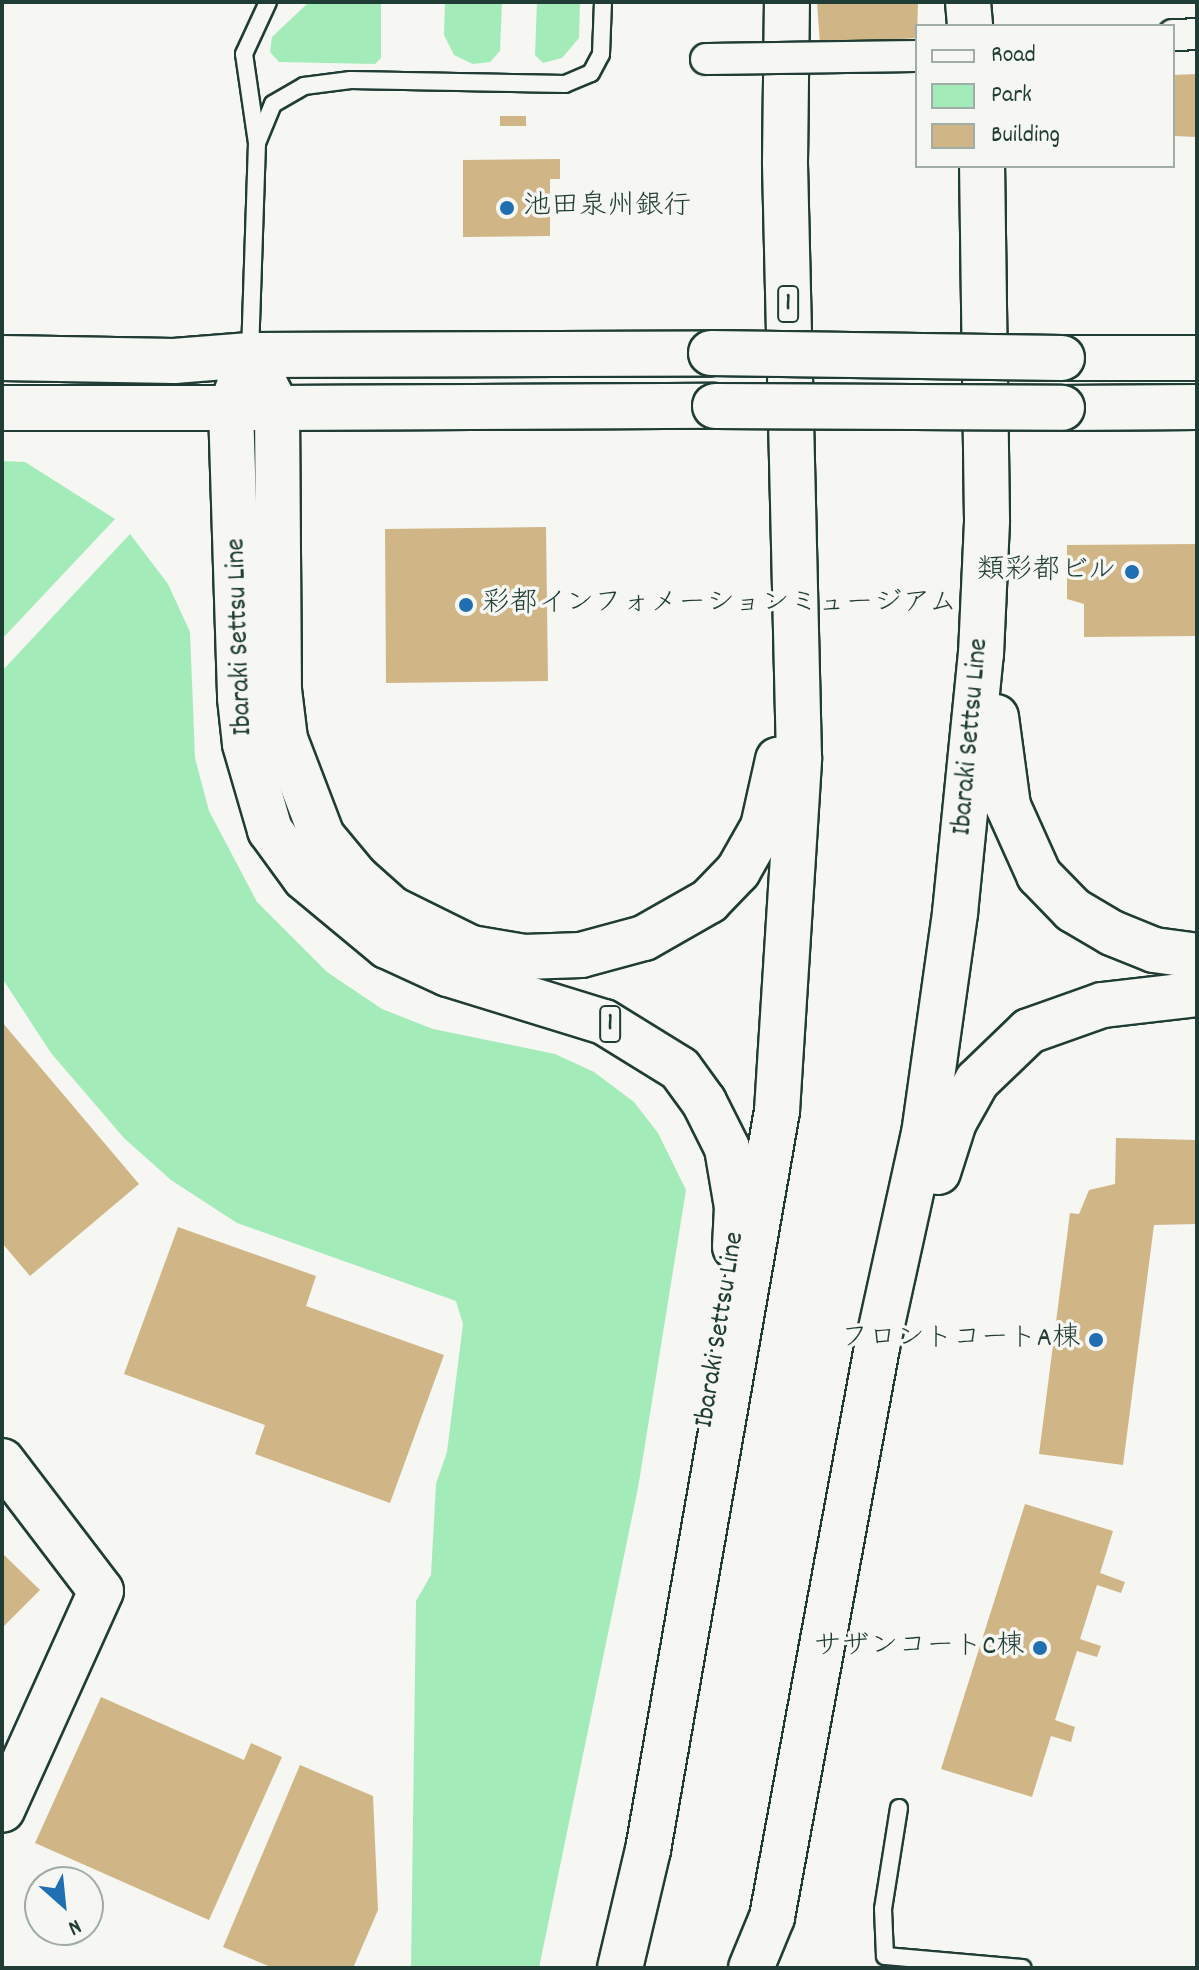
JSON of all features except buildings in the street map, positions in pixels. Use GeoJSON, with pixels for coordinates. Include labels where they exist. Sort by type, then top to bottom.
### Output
{"type":"FeatureCollection","features":[{"type":"Feature","properties":{"kind":"main road","name":"Ibaraki Settsu Line"},"geometry":{"type":"LineString","coordinates":[[620,1968],[648,1850],[777,1111],[799,758],[793,607],[787,2]]}},
{"type":"Feature","properties":{"kind":"main road"},"geometry":{"type":"LineString","coordinates":[[968,2],[970,24]]}},
{"type":"Feature","properties":{"kind":"main road","name":"Ibaraki Settsu Line"},"geometry":{"type":"LineString","coordinates":[[751,1968],[772,1917],[877,1347],[924,1134],[968,798],[987,520],[986,268],[982,168]]}},
{"type":"Feature","properties":{"kind":"main road","name":"Ibaraki Settsu Line"},"geometry":{"type":"LineString","coordinates":[[986,268],[1003,383],[996,722],[1008,806],[1039,875],[1073,910],[1131,942],[1197,956]]}},
{"type":"Feature","properties":{"kind":"main road","name":"1"},"geometry":{"type":"LineString","coordinates":[[250,355],[711,353],[1197,358]]}},
{"type":"Feature","properties":{"kind":"main road","name":"Ibaraki Settsu Line"},"geometry":{"type":"LineString","coordinates":[[250,355],[277,408],[279,690],[285,739],[300,790],[322,836],[356,877],[400,915],[446,939],[524,957],[590,953],[665,930],[723,888],[754,843],[769,811],[793,607]]}},
{"type":"Feature","properties":{"kind":"main road","name":"Ibaraki Settsu Line"},"geometry":{"type":"LineString","coordinates":[[250,355],[231,408],[245,744],[282,850],[351,919],[409,958],[477,984],[580,1012],[655,1049],[680,1069],[704,1102],[732,1166],[738,1224],[665,1680],[648,1850]]}},
{"type":"Feature","properties":{"kind":"main road"},"geometry":{"type":"LineString","coordinates":[[2,358],[174,361],[250,355]]}},
{"type":"Feature","properties":{"kind":"main road"},"geometry":{"type":"LineString","coordinates":[[2,408],[1197,407]]}},
{"type":"Feature","properties":{"kind":"main road","name":"Ibaraki Settsu Line"},"geometry":{"type":"LineString","coordinates":[[877,1347],[914,1273],[954,1122],[988,1066],[1029,1031],[1054,1019],[1102,1005],[1197,994]]}},
{"type":"Feature","properties":{"kind":"main road"},"geometry":{"type":"LineString","coordinates":[[2,1461],[101,1591],[2,1810]]}},
{"type":"Feature","properties":{"kind":"street"},"geometry":{"type":"LineString","coordinates":[[1175,35],[1197,34]]}},
{"type":"Feature","properties":{"kind":"street"},"geometry":{"type":"LineString","coordinates":[[706,59],[878,49],[915,56]]}},
{"type":"Feature","properties":{"kind":"lane"},"geometry":{"type":"LineString","coordinates":[[250,355],[257,143],[244,54],[268,2]]}},
{"type":"Feature","properties":{"kind":"lane"},"geometry":{"type":"LineString","coordinates":[[257,143],[273,104],[304,86],[351,80],[565,84],[591,73],[601,54],[603,2]]}},
{"type":"Feature","properties":{"kind":"lane"},"geometry":{"type":"LineString","coordinates":[[899,1808],[883,1909],[885,1956],[1022,1968]]}},
{"type":"Feature","properties":{"kind":"green space"},"geometry":{"type":"Polygon","coordinates":[[[309,2],[381,2],[381,58],[375,64],[279,62],[270,52],[272,37],[309,2]]]}},
{"type":"Feature","properties":{"kind":"green space"},"geometry":{"type":"Polygon","coordinates":[[[445,2],[502,2],[500,51],[490,62],[473,64],[454,55],[444,35],[445,2]]]}},
{"type":"Feature","properties":{"kind":"green space"},"geometry":{"type":"Polygon","coordinates":[[[537,2],[580,2],[579,38],[562,58],[543,63],[535,55],[537,2]]]}},
{"type":"Feature","properties":{"kind":"green space"},"geometry":{"type":"Polygon","coordinates":[[[2,461],[25,462],[115,519],[2,639],[2,461]]]}},
{"type":"Feature","properties":{"kind":"green space"},"geometry":{"type":"Polygon","coordinates":[[[130,534],[168,584],[190,632],[195,758],[209,811],[257,902],[327,972],[382,1009],[433,1029],[555,1054],[594,1072],[634,1102],[658,1133],[686,1190],[638,1488],[539,1968],[411,1968],[416,1601],[431,1575],[436,1484],[447,1452],[463,1324],[456,1301],[237,1223],[171,1180],[124,1138],[51,1053],[2,978],[2,671],[130,534]]]}},
{"type":"Feature","properties":{"kind":"place","name":"池田泉州銀行"},"geometry":{"type":"Point","coordinates":[507,208]}},
{"type":"Feature","properties":{"kind":"place","name":"類彩都ビル"},"geometry":{"type":"Point","coordinates":[1132,572]}},
{"type":"Feature","properties":{"kind":"place","name":"彩都インフォメーションミュージアム"},"geometry":{"type":"Point","coordinates":[466,605]}},
{"type":"Feature","properties":{"kind":"place","name":"フロントコートA棟"},"geometry":{"type":"Point","coordinates":[1096,1340]}},
{"type":"Feature","properties":{"kind":"place","name":"サザンコートC棟"},"geometry":{"type":"Point","coordinates":[1040,1648]}}]}
